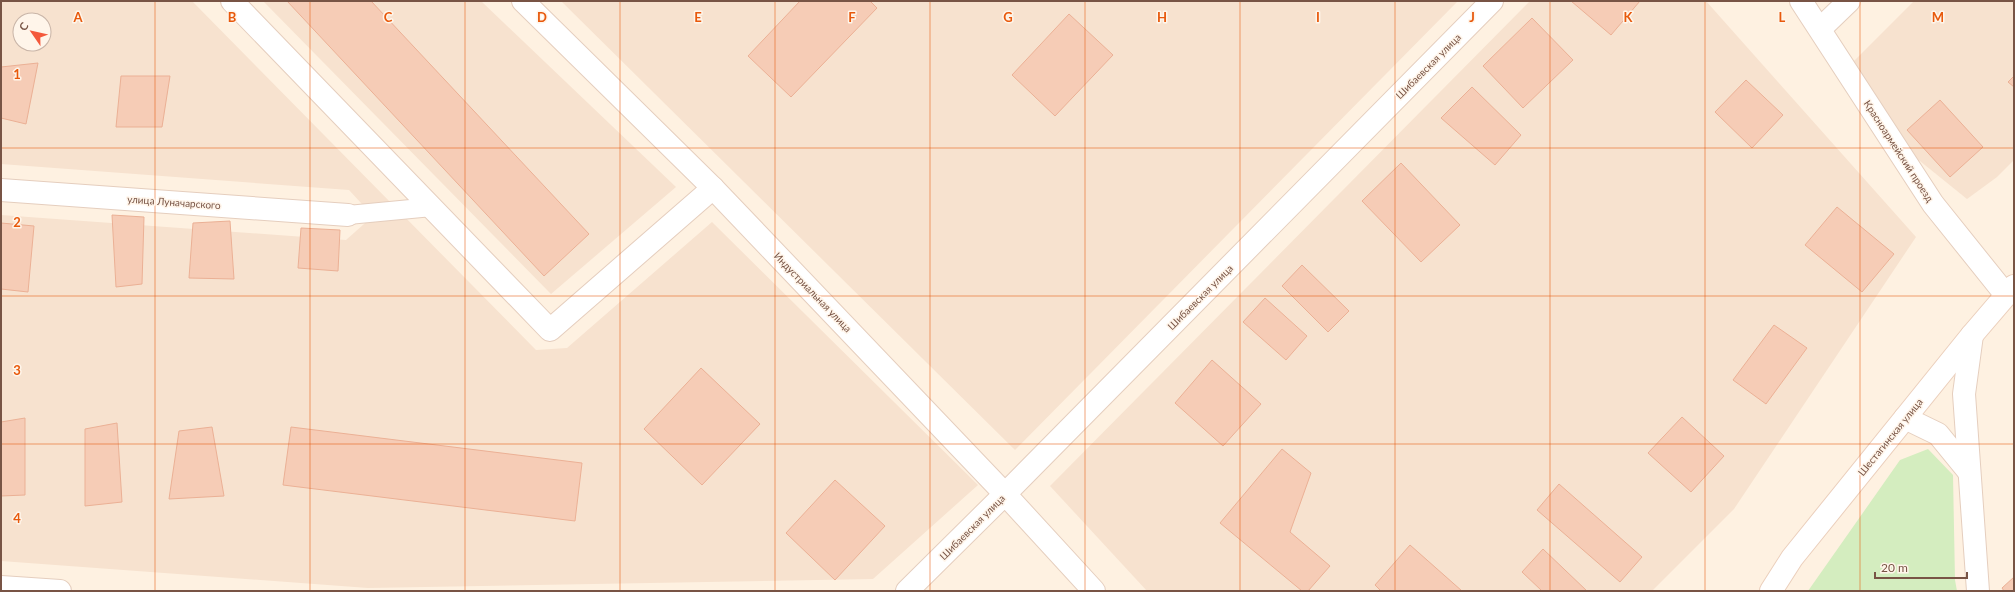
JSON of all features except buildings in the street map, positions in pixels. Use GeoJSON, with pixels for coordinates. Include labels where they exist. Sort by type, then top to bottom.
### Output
{"type":"FeatureCollection","features":[{"type":"Feature","properties":{"kind":"street"},"geometry":{"type":"LineString","coordinates":[[232,1],[550,330],[713,188]]}},
{"type":"Feature","properties":{"kind":"street","name":"Индустриальная улица"},"geometry":{"type":"LineString","coordinates":[[522,1],[713,188],[1006,494],[1094,591]]}},
{"type":"Feature","properties":{"kind":"street","name":"Шибаевская улица"},"geometry":{"type":"LineString","coordinates":[[907,591],[1006,494],[1492,1]]}},
{"type":"Feature","properties":{"kind":"street","name":"Красноармейский проезд"},"geometry":{"type":"LineString","coordinates":[[1801,1],[1933,204],[2010,291]]}},
{"type":"Feature","properties":{"kind":"street"},"geometry":{"type":"LineString","coordinates":[[1820,29],[1849,1]]}},
{"type":"Feature","properties":{"kind":"street","name":"улица Луначарского"},"geometry":{"type":"LineString","coordinates":[[1,190],[348,215]]}},
{"type":"Feature","properties":{"kind":"street","name":"Шестагинская улица"},"geometry":{"type":"LineString","coordinates":[[1770,591],[1792,558],[1972,335],[2010,291]]}},
{"type":"Feature","properties":{"kind":"street"},"geometry":{"type":"LineString","coordinates":[[1972,335],[1964,394],[1968,472],[1978,591]]}},
{"type":"Feature","properties":{"kind":"street"},"geometry":{"type":"LineString","coordinates":[[1905,418],[1938,434],[1968,472]]}},
{"type":"Feature","properties":{"kind":"street"},"geometry":{"type":"LineString","coordinates":[[1,587],[60,591]]}},
{"type":"Feature","properties":{"kind":"lane"},"geometry":{"type":"LineString","coordinates":[[348,215],[432,207]]}},
{"type":"Feature","properties":{"kind":"shaded area"},"geometry":{"type":"Polygon","coordinates":[[[1,1],[192,1],[536,350],[567,348],[712,222],[978,485],[873,579],[368,588],[1,561],[1,215],[346,240],[373,216],[349,190],[1,164],[1,1]]]}},
{"type":"Feature","properties":{"kind":"shaded area"},"geometry":{"type":"Polygon","coordinates":[[[263,1],[481,1],[676,187],[551,294],[263,1]]]}},
{"type":"Feature","properties":{"kind":"shaded area"},"geometry":{"type":"Polygon","coordinates":[[[561,1],[1458,1],[1015,450],[561,1]]]}},
{"type":"Feature","properties":{"kind":"shaded area"},"geometry":{"type":"Polygon","coordinates":[[[1530,1],[1706,1],[1916,237],[1734,509],[1652,591],[1147,591],[1050,486],[1530,1]]]}},
{"type":"Feature","properties":{"kind":"shaded area"},"geometry":{"type":"Polygon","coordinates":[[[1914,1],[2014,1],[2014,160],[1997,177],[1967,199],[1915,157],[1851,64],[1914,1]]]}},
{"type":"Feature","properties":{"kind":"green space"},"geometry":{"type":"Polygon","coordinates":[[[1928,449],[1953,475],[1955,580],[1957,591],[1808,591],[1900,460],[1928,449]]]}}]}
